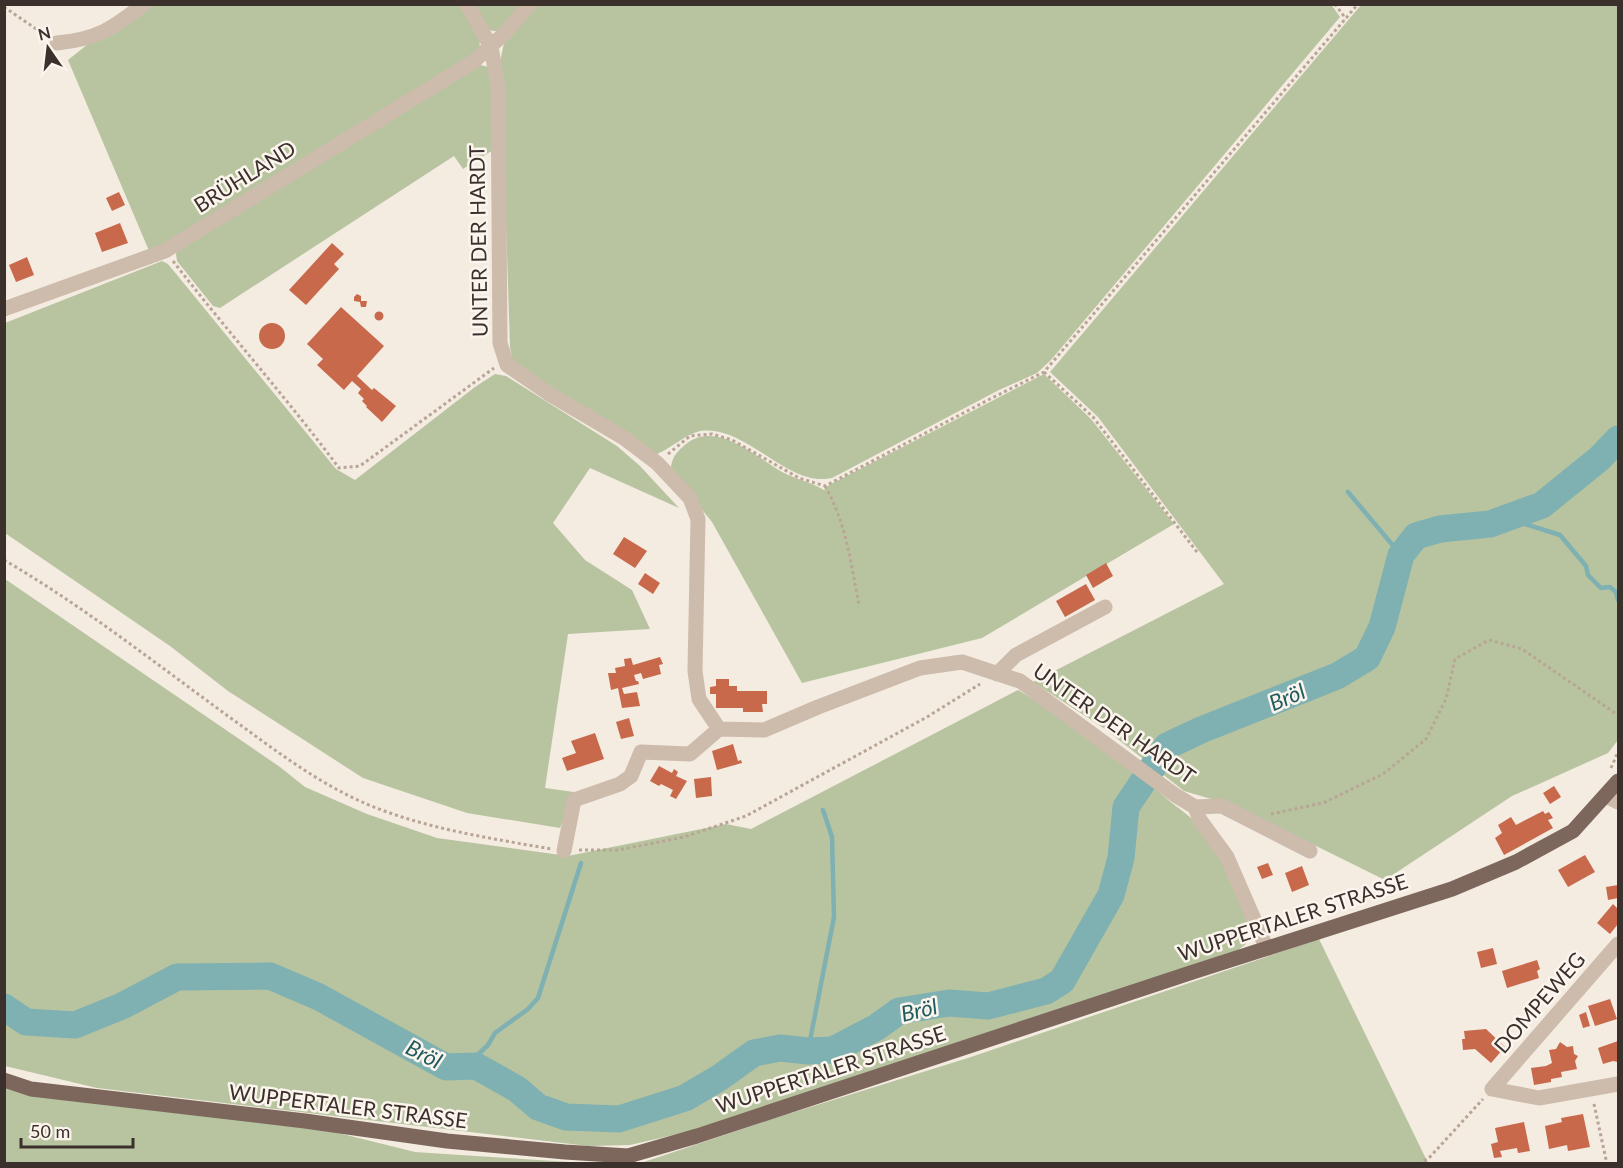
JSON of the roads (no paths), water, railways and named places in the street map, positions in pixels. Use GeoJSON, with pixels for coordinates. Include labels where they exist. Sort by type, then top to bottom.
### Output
{"type":"FeatureCollection","features":[{"type":"Feature","properties":{"kind":"main road","name":"WUPPERTALER STRASSE"},"geometry":{"type":"LineString","coordinates":[[4,1080],[30,1089],[305,1121],[447,1141],[628,1156],[708,1133],[1452,889],[1516,862],[1573,831],[1612,799],[1618,781]]}},
{"type":"Feature","properties":{"kind":"street"},"geometry":{"type":"LineString","coordinates":[[57,43],[83,41],[115,27],[144,4]]}},
{"type":"Feature","properties":{"kind":"street","name":"UNTER DER HARDT"},"geometry":{"type":"LineString","coordinates":[[467,4],[491,47],[498,86],[500,322],[501,343],[507,364],[551,395],[624,438],[657,463],[690,498],[698,519],[694,671],[699,699],[719,729],[764,730],[920,668],[962,662],[1020,681],[1195,807],[1200,820],[1227,857],[1267,949]]}},
{"type":"Feature","properties":{"kind":"street","name":"BRÜHLAND"},"geometry":{"type":"LineString","coordinates":[[4,309],[165,251],[472,62],[491,47],[530,4]]}},
{"type":"Feature","properties":{"kind":"street"},"geometry":{"type":"LineString","coordinates":[[998,674],[1016,655],[1104,607]]}},
{"type":"Feature","properties":{"kind":"street"},"geometry":{"type":"LineString","coordinates":[[564,850],[574,800],[620,784],[631,776],[640,752],[690,754],[719,729]]}},
{"type":"Feature","properties":{"kind":"street"},"geometry":{"type":"LineString","coordinates":[[1195,807],[1222,806],[1310,851]]}},
{"type":"Feature","properties":{"kind":"street","name":"DOMPEWEG"},"geometry":{"type":"LineString","coordinates":[[1618,944],[1492,1089],[1539,1098],[1618,1084]]}},
{"type":"Feature","properties":{"kind":"waterway","name":"Bröl"},"geometry":{"type":"LineString","coordinates":[[4,1007],[26,1022],[75,1025],[122,1006],[177,977],[270,976],[319,997],[446,1067],[476,1066],[517,1089],[538,1107],[566,1117],[619,1119],[685,1098],[719,1078],[754,1053],[780,1048],[808,1051],[833,1050],[877,1027],[899,1011],[949,1003],[988,1006],[1046,991],[1062,981],[1111,895],[1121,858],[1126,807],[1167,746],[1201,730],[1337,676],[1367,658],[1382,627],[1401,555],[1416,536],[1440,529],[1490,524],[1542,505],[1600,458],[1618,439]]}},
{"type":"Feature","properties":{"kind":"waterway"},"geometry":{"type":"LineString","coordinates":[[1348,492],[1401,555]]}},
{"type":"Feature","properties":{"kind":"waterway"},"geometry":{"type":"LineString","coordinates":[[1506,518],[1560,535],[1586,566],[1588,575],[1601,588],[1610,587],[1616,592],[1618,600]]}},
{"type":"Feature","properties":{"kind":"waterway"},"geometry":{"type":"LineString","coordinates":[[808,1051],[834,917],[832,837],[823,810]]}},
{"type":"Feature","properties":{"kind":"waterway"},"geometry":{"type":"LineString","coordinates":[[466,1066],[488,1045],[495,1033],[528,1009],[538,998],[581,863]]}}]}
